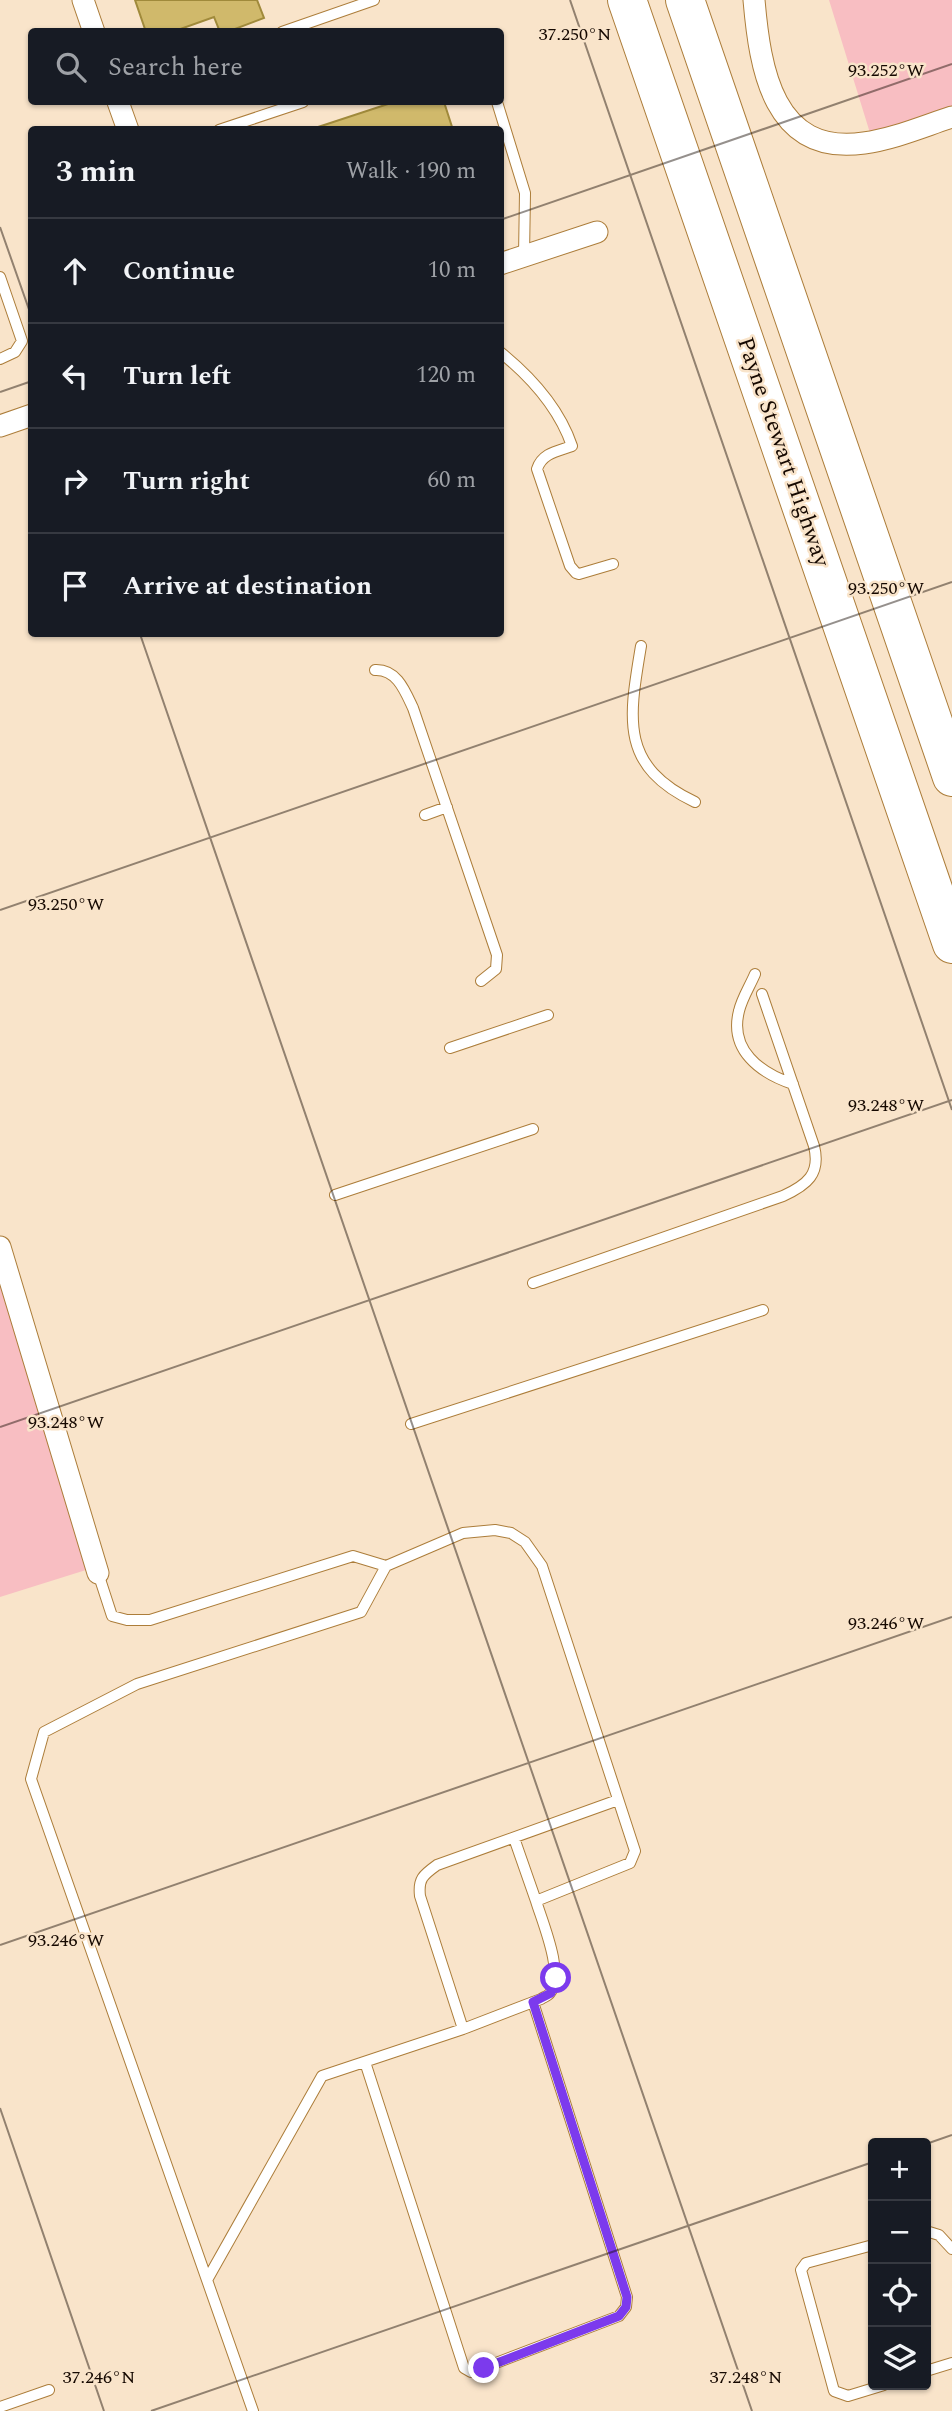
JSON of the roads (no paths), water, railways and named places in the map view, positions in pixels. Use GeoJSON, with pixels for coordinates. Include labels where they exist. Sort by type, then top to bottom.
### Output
{"type":"FeatureCollection","features":[{"type":"Feature","properties":{"kind":"highway","name":"Payne Stewart Highway"},"geometry":{"type":"LineString","coordinates":[[627,0],[952,944]]}},
{"type":"Feature","properties":{"kind":"highway"},"geometry":{"type":"LineString","coordinates":[[685,0],[952,777]]}},
{"type":"Feature","properties":{"kind":"street"},"geometry":{"type":"LineString","coordinates":[[83,0],[93,28]]}},
{"type":"Feature","properties":{"kind":"street"},"geometry":{"type":"LineString","coordinates":[[754,0],[766,79],[776,102],[788,119],[804,133],[822,141],[853,145],[874,142],[952,117]]}},
{"type":"Feature","properties":{"kind":"street"},"geometry":{"type":"LineString","coordinates":[[119,105],[127,126]]}},
{"type":"Feature","properties":{"kind":"street"},"geometry":{"type":"LineString","coordinates":[[504,263],[597,232]]}},
{"type":"Feature","properties":{"kind":"street"},"geometry":{"type":"LineString","coordinates":[[0,426],[28,417]]}},
{"type":"Feature","properties":{"kind":"street"},"geometry":{"type":"LineString","coordinates":[[0,1247],[98,1573]]}},
{"type":"Feature","properties":{"kind":"lane"},"geometry":{"type":"LineString","coordinates":[[294,28],[374,0]]}},
{"type":"Feature","properties":{"kind":"lane"},"geometry":{"type":"LineString","coordinates":[[231,126],[294,105]]}},
{"type":"Feature","properties":{"kind":"lane"},"geometry":{"type":"LineString","coordinates":[[498,105],[525,193],[524,256]]}},
{"type":"Feature","properties":{"kind":"lane"},"geometry":{"type":"LineString","coordinates":[[0,277],[22,341],[15,352],[0,359]]}},
{"type":"Feature","properties":{"kind":"lane"},"geometry":{"type":"LineString","coordinates":[[504,355],[523,372],[558,415],[572,446],[542,458],[537,469],[573,570],[583,573],[613,564]]}},
{"type":"Feature","properties":{"kind":"lane"},"geometry":{"type":"LineString","coordinates":[[642,646],[632,708],[636,743],[643,760],[662,783],[673,792],[695,802]]}},
{"type":"Feature","properties":{"kind":"lane"},"geometry":{"type":"LineString","coordinates":[[375,670],[388,672],[405,691],[498,955],[496,969],[481,981]]}},
{"type":"Feature","properties":{"kind":"lane"},"geometry":{"type":"LineString","coordinates":[[425,815],[447,807]]}},
{"type":"Feature","properties":{"kind":"lane"},"geometry":{"type":"LineString","coordinates":[[755,974],[738,1018],[743,1049],[764,1072],[793,1084]]}},
{"type":"Feature","properties":{"kind":"lane"},"geometry":{"type":"LineString","coordinates":[[533,1283],[783,1196],[801,1186],[815,1171],[817,1157],[762,994]]}},
{"type":"Feature","properties":{"kind":"lane"},"geometry":{"type":"LineString","coordinates":[[450,1048],[548,1015]]}},
{"type":"Feature","properties":{"kind":"lane"},"geometry":{"type":"LineString","coordinates":[[335,1195],[533,1129]]}},
{"type":"Feature","properties":{"kind":"lane"},"geometry":{"type":"LineString","coordinates":[[411,1424],[763,1310]]}},
{"type":"Feature","properties":{"kind":"lane"},"geometry":{"type":"LineString","coordinates":[[253,2411],[31,1779],[44,1732],[137,1684],[361,1612],[386,1566],[463,1533],[495,1530],[511,1533],[525,1542],[542,1566],[635,1851],[630,1863],[536,1901]]}},
{"type":"Feature","properties":{"kind":"lane"},"geometry":{"type":"LineString","coordinates":[[98,1573],[112,1616],[127,1620],[150,1620],[353,1556],[386,1566]]}},
{"type":"Feature","properties":{"kind":"lane"},"geometry":{"type":"LineString","coordinates":[[463,2029],[420,1896],[419,1883],[422,1875],[437,1865],[618,1800]]}},
{"type":"Feature","properties":{"kind":"lane"},"geometry":{"type":"LineString","coordinates":[[207,2280],[322,2076],[463,2029],[551,1993],[556,1978],[555,1964],[514,1838]]}},
{"type":"Feature","properties":{"kind":"lane"},"geometry":{"type":"LineString","coordinates":[[365,2062],[464,2368],[471,2372],[484,2368],[619,2316],[626,2307],[627,2297],[533,2002]]}},
{"type":"Feature","properties":{"kind":"lane"},"geometry":{"type":"LineString","coordinates":[[931,2233],[939,2235],[952,2249]]}},
{"type":"Feature","properties":{"kind":"lane"},"geometry":{"type":"LineString","coordinates":[[868,2246],[806,2263],[801,2270],[834,2391],[848,2396],[868,2390]]}},
{"type":"Feature","properties":{"kind":"lane"},"geometry":{"type":"LineString","coordinates":[[931,2369],[952,2363]]}},
{"type":"Feature","properties":{"kind":"lane"},"geometry":{"type":"LineString","coordinates":[[0,2407],[49,2390]]}}]}
